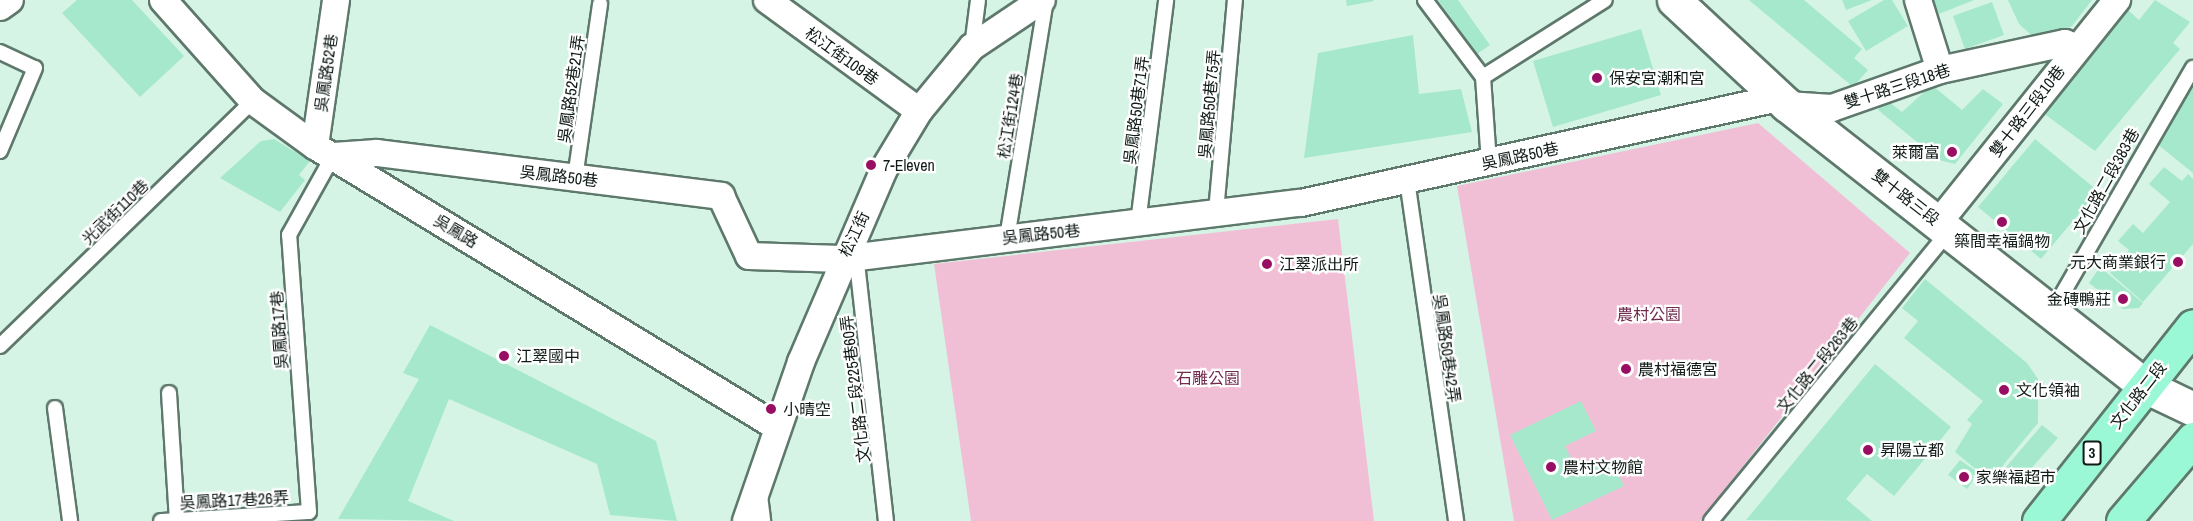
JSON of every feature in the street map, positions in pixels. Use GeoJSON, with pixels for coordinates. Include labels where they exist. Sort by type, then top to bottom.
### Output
{"type":"FeatureCollection","features":[{"type":"Feature","properties":{"kind":"main road","name":"文化路二段"},"geometry":{"type":"LineString","coordinates":[[2039,521],[2193,326]]}},
{"type":"Feature","properties":{"kind":"main road"},"geometry":{"type":"LineString","coordinates":[[2123,521],[2192,441]]}},
{"type":"Feature","properties":{"kind":"street"},"geometry":{"type":"LineString","coordinates":[[0,7],[10,0]]}},
{"type":"Feature","properties":{"kind":"street","name":"吳鳳路"},"geometry":{"type":"LineString","coordinates":[[162,0],[253,101],[324,151],[777,427]]}},
{"type":"Feature","properties":{"kind":"street","name":"吳鳳路52巷"},"geometry":{"type":"LineString","coordinates":[[324,151],[336,0]]}},
{"type":"Feature","properties":{"kind":"street","name":"松江街109巷"},"geometry":{"type":"LineString","coordinates":[[766,0],[919,111]]}},
{"type":"Feature","properties":{"kind":"street","name":"松江街"},"geometry":{"type":"LineString","coordinates":[[746,521],[777,427],[849,256],[919,111],[972,47],[1044,0]]}},
{"type":"Feature","properties":{"kind":"street"},"geometry":{"type":"LineString","coordinates":[[1918,0],[1940,70]]}},
{"type":"Feature","properties":{"kind":"street","name":"雙十路三段10巷"},"geometry":{"type":"LineString","coordinates":[[1944,226],[2077,48],[2117,0]]}},
{"type":"Feature","properties":{"kind":"street","name":"雙十路三段"},"geometry":{"type":"LineString","coordinates":[[1686,6],[1782,102],[1944,226],[2145,386]]}},
{"type":"Feature","properties":{"kind":"street","name":"雙十路三段18巷"},"geometry":{"type":"LineString","coordinates":[[1782,102],[1832,108],[1940,70],[2065,44],[2077,48]]}},
{"type":"Feature","properties":{"kind":"street","name":"吳鳳路50巷"},"geometry":{"type":"LineString","coordinates":[[324,151],[377,153],[721,196],[750,256],[849,256],[1302,203],[1782,102]]}},
{"type":"Feature","properties":{"kind":"street"},"geometry":{"type":"LineString","coordinates":[[2145,386],[2193,409]]}},
{"type":"Feature","properties":{"kind":"street"},"geometry":{"type":"LineString","coordinates":[[2145,386],[2192,441]]}},
{"type":"Feature","properties":{"kind":"lane"},"geometry":{"type":"LineString","coordinates":[[972,47],[978,0]]}},
{"type":"Feature","properties":{"kind":"lane","name":"松江街124巷"},"geometry":{"type":"LineString","coordinates":[[1007,238],[1044,0]]}},
{"type":"Feature","properties":{"kind":"lane","name":"吳鳳路50巷71弄"},"geometry":{"type":"LineString","coordinates":[[1138,223],[1166,0]]}},
{"type":"Feature","properties":{"kind":"lane","name":"吳鳳路50巷75弄"},"geometry":{"type":"LineString","coordinates":[[1216,212],[1235,0]]}},
{"type":"Feature","properties":{"kind":"lane"},"geometry":{"type":"LineString","coordinates":[[1425,0],[1483,77],[1490,162]]}},
{"type":"Feature","properties":{"kind":"lane"},"geometry":{"type":"LineString","coordinates":[[1483,77],[1605,0]]}},
{"type":"Feature","properties":{"kind":"lane","name":"吳鳳路52巷21弄"},"geometry":{"type":"LineString","coordinates":[[575,178],[600,4]]}},
{"type":"Feature","properties":{"kind":"lane"},"geometry":{"type":"LineString","coordinates":[[0,52],[35,68],[0,152]]}},
{"type":"Feature","properties":{"kind":"lane","name":"文化路二段383巷"},"geometry":{"type":"LineString","coordinates":[[2052,312],[2193,68]]}},
{"type":"Feature","properties":{"kind":"lane","name":"光武街110巷"},"geometry":{"type":"LineString","coordinates":[[0,346],[253,101]]}},
{"type":"Feature","properties":{"kind":"lane","name":"吳鳳路17巷"},"geometry":{"type":"LineString","coordinates":[[309,512],[289,235],[324,151]]}},
{"type":"Feature","properties":{"kind":"lane","name":"吳鳳路50巷42弄"},"geometry":{"type":"LineString","coordinates":[[1407,180],[1456,521]]}},
{"type":"Feature","properties":{"kind":"lane","name":"文化路二段263巷"},"geometry":{"type":"LineString","coordinates":[[1711,521],[1944,226]]}},
{"type":"Feature","properties":{"kind":"lane","name":"文化路二段225巷60弄"},"geometry":{"type":"LineString","coordinates":[[849,256],[886,521]]}},
{"type":"Feature","properties":{"kind":"lane"},"geometry":{"type":"LineString","coordinates":[[169,393],[177,520]]}},
{"type":"Feature","properties":{"kind":"lane"},"geometry":{"type":"LineString","coordinates":[[55,408],[70,521]]}},
{"type":"Feature","properties":{"kind":"lane"},"geometry":{"type":"LineString","coordinates":[[758,484],[763,521]]}},
{"type":"Feature","properties":{"kind":"lane","name":"吳鳳路17巷26弄"},"geometry":{"type":"LineString","coordinates":[[161,521],[309,512]]}},
{"type":"Feature","properties":{"kind":"green space","name":"農村公園"},"geometry":{"type":"Polygon","coordinates":[[[1758,123],[1910,253],[1700,521],[1514,521],[1457,186],[1758,123]]]}},
{"type":"Feature","properties":{"kind":"green space","name":"石雕公園"},"geometry":{"type":"Polygon","coordinates":[[[1338,219],[1374,521],[971,521],[934,264],[1338,219]]]}},
{"type":"Feature","properties":{"kind":"building"},"geometry":{"type":"Polygon","coordinates":[[[77,0],[132,0],[184,56],[140,97],[62,13],[77,0]]]}},
{"type":"Feature","properties":{"kind":"building"},"geometry":{"type":"Polygon","coordinates":[[[1346,0],[1373,0],[1374,1],[1347,6],[1346,0]]]}},
{"type":"Feature","properties":{"kind":"building"},"geometry":{"type":"Polygon","coordinates":[[[1438,0],[1458,0],[1490,45],[1477,54],[1438,0]]]}},
{"type":"Feature","properties":{"kind":"building"},"geometry":{"type":"Polygon","coordinates":[[[1749,0],[1804,0],[1862,49],[1854,58],[1868,70],[1853,87],[1749,0]]]}},
{"type":"Feature","properties":{"kind":"building"},"geometry":{"type":"Polygon","coordinates":[[[1842,0],[1872,0],[1846,10],[1842,0]]]}},
{"type":"Feature","properties":{"kind":"building"},"geometry":{"type":"Polygon","coordinates":[[[1884,0],[1892,0],[1908,26],[1866,51],[1848,21],[1884,0]]]}},
{"type":"Feature","properties":{"kind":"building"},"geometry":{"type":"Polygon","coordinates":[[[1933,0],[1974,0],[1939,14],[1933,0]]]}},
{"type":"Feature","properties":{"kind":"building"},"geometry":{"type":"Polygon","coordinates":[[[2008,0],[2092,0],[2072,26],[2040,43],[2019,24],[2008,0]]]}},
{"type":"Feature","properties":{"kind":"building"},"geometry":{"type":"Polygon","coordinates":[[[2155,0],[2190,22],[2173,43],[2180,49],[2095,151],[2043,113],[2128,10],[2139,20],[2155,0]]]}},
{"type":"Feature","properties":{"kind":"building"},"geometry":{"type":"Polygon","coordinates":[[[1992,2],[2004,35],[1965,49],[1953,16],[1992,2]]]}},
{"type":"Feature","properties":{"kind":"building","name":"保安宮潮和宮"},"geometry":{"type":"Polygon","coordinates":[[[1641,29],[1661,95],[1553,127],[1533,61],[1641,29]]]}},
{"type":"Feature","properties":{"kind":"building"},"geometry":{"type":"Polygon","coordinates":[[[1413,35],[1419,94],[1461,89],[1472,132],[1304,158],[1318,53],[1413,35]]]}},
{"type":"Feature","properties":{"kind":"building"},"geometry":{"type":"Polygon","coordinates":[[[2193,84],[2193,173],[2151,139],[2193,84]]]}},
{"type":"Feature","properties":{"kind":"building"},"geometry":{"type":"Polygon","coordinates":[[[1932,85],[1962,110],[1983,89],[2003,104],[1955,164],[1939,160],[1878,110],[1884,98],[1902,112],[1932,85]]]}},
{"type":"Feature","properties":{"kind":"building"},"geometry":{"type":"Polygon","coordinates":[[[274,139],[310,161],[299,175],[305,180],[280,212],[220,178],[261,141],[274,139]]]}},
{"type":"Feature","properties":{"kind":"building"},"geometry":{"type":"Polygon","coordinates":[[[2035,139],[2098,191],[2041,259],[1978,207],[2035,139]]]}},
{"type":"Feature","properties":{"kind":"building"},"geometry":{"type":"Polygon","coordinates":[[[2164,167],[2182,181],[2188,174],[2193,179],[2193,244],[2143,302],[2110,273],[2129,250],[2118,241],[2133,224],[2143,233],[2170,202],[2149,184],[2164,167]]]}},
{"type":"Feature","properties":{"kind":"building"},"geometry":{"type":"Polygon","coordinates":[[[2100,267],[2143,303],[2139,308],[2123,309],[2089,283],[2100,267]]]}},
{"type":"Feature","properties":{"kind":"building","name":"文化領袖"},"geometry":{"type":"Polygon","coordinates":[[[1925,279],[2027,363],[2038,379],[2038,423],[1990,481],[1955,452],[1972,424],[1967,420],[1983,401],[1904,338],[1918,321],[1902,308],[1925,279]]]}},
{"type":"Feature","properties":{"kind":"building"},"geometry":{"type":"Polygon","coordinates":[[[430,325],[656,441],[677,521],[610,515],[597,464],[449,399],[408,501],[454,521],[338,519],[419,379],[403,373],[430,325]]]}},
{"type":"Feature","properties":{"kind":"building","name":"昇陽立都"},"geometry":{"type":"Polygon","coordinates":[[[1875,364],[1951,427],[1894,496],[1867,474],[1846,499],[1872,521],[1746,520],[1875,364]]]}},
{"type":"Feature","properties":{"kind":"building","name":"農村文物館"},"geometry":{"type":"Polygon","coordinates":[[[1581,401],[1596,431],[1565,446],[1579,474],[1611,459],[1624,486],[1552,520],[1510,435],[1581,401]]]}},
{"type":"Feature","properties":{"kind":"building"},"geometry":{"type":"Polygon","coordinates":[[[2042,425],[2058,438],[2021,480],[2006,467],[2042,425]]]}},
{"type":"Feature","properties":{"kind":"building"},"geometry":{"type":"Polygon","coordinates":[[[1960,460],[1979,473],[1967,489],[1948,475],[1960,460]]]}},
{"type":"Feature","properties":{"kind":"place","name":"保安宮潮和宮"},"geometry":{"type":"Point","coordinates":[1597,78]}},
{"type":"Feature","properties":{"kind":"place","name":"萊爾富"},"geometry":{"type":"Point","coordinates":[1952,152]}},
{"type":"Feature","properties":{"kind":"place","name":"7-Eleven"},"geometry":{"type":"Point","coordinates":[871,165]}},
{"type":"Feature","properties":{"kind":"place","name":"築間幸福鍋物"},"geometry":{"type":"Point","coordinates":[2002,222]}},
{"type":"Feature","properties":{"kind":"place","name":"元大商業銀行"},"geometry":{"type":"Point","coordinates":[2178,262]}},
{"type":"Feature","properties":{"kind":"place","name":"江翠派出所"},"geometry":{"type":"Point","coordinates":[1267,264]}},
{"type":"Feature","properties":{"kind":"place","name":"金磚鴨莊"},"geometry":{"type":"Point","coordinates":[2123,299]}},
{"type":"Feature","properties":{"kind":"place","name":"江翠國中"},"geometry":{"type":"Point","coordinates":[504,356]}},
{"type":"Feature","properties":{"kind":"place","name":"農村福德宮"},"geometry":{"type":"Point","coordinates":[1626,369]}},
{"type":"Feature","properties":{"kind":"place","name":"文化領袖"},"geometry":{"type":"Point","coordinates":[2004,390]}},
{"type":"Feature","properties":{"kind":"place","name":"小晴空"},"geometry":{"type":"Point","coordinates":[771,409]}},
{"type":"Feature","properties":{"kind":"place","name":"昇陽立都"},"geometry":{"type":"Point","coordinates":[1868,450]}},
{"type":"Feature","properties":{"kind":"place","name":"農村文物館"},"geometry":{"type":"Point","coordinates":[1551,467]}},
{"type":"Feature","properties":{"kind":"place","name":"家樂福超市"},"geometry":{"type":"Point","coordinates":[1964,477]}}]}
